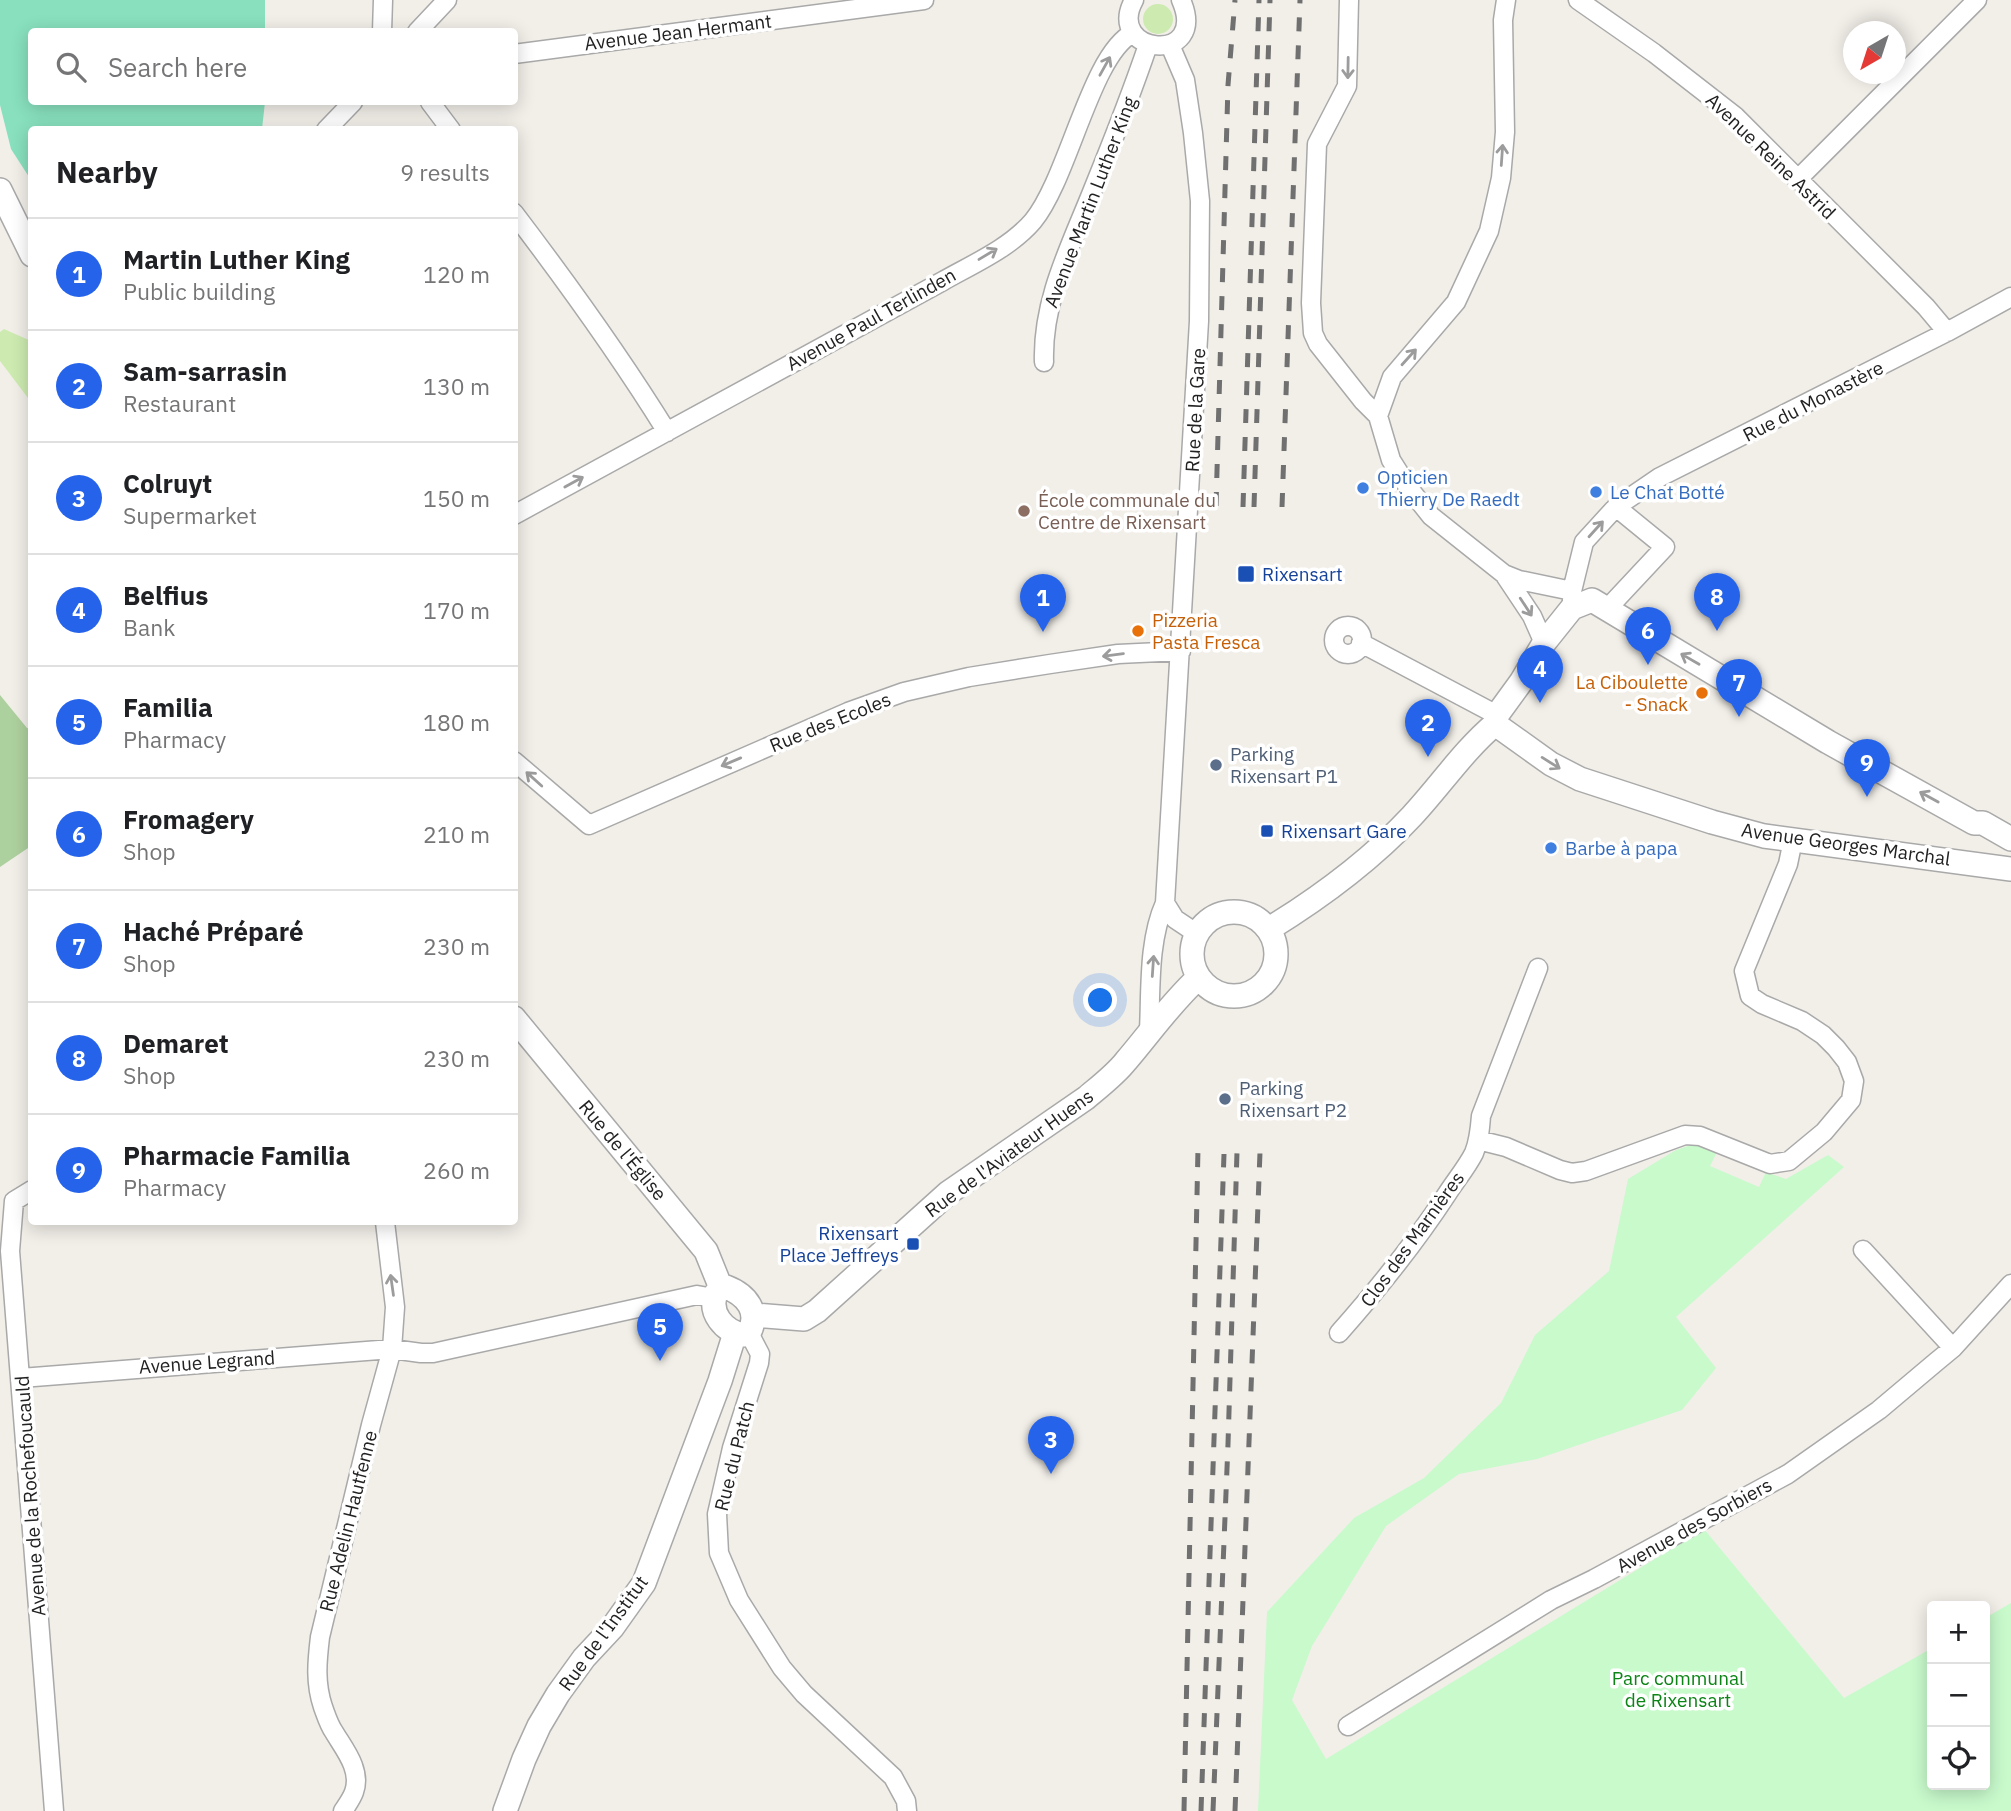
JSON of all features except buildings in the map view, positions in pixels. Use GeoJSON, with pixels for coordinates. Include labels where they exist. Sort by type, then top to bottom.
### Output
{"type":"FeatureCollection","features":[{"type":"Feature","properties":{"kind":"street"},"geometry":{"type":"LineString","coordinates":[[382,28],[383,0]]}},
{"type":"Feature","properties":{"kind":"street"},"geometry":{"type":"LineString","coordinates":[[421,28],[447,0]]}},
{"type":"Feature","properties":{"kind":"street","name":"Avenue Jean Hermant"},"geometry":{"type":"LineString","coordinates":[[518,53],[924,0]]}},
{"type":"Feature","properties":{"kind":"street"},"geometry":{"type":"LineString","coordinates":[[1134,0],[1128,15],[1133,33],[1149,45],[1159,47],[1180,37],[1186,26],[1186,11],[1181,0]]}},
{"type":"Feature","properties":{"kind":"street"},"geometry":{"type":"LineString","coordinates":[[1349,0],[1347,86],[1317,144],[1311,323],[1318,344],[1378,416],[1391,460],[1408,487],[1431,516],[1504,574],[1572,599],[1592,600],[1828,742],[1974,823],[1983,823],[2011,839]]}},
{"type":"Feature","properties":{"kind":"street"},"geometry":{"type":"LineString","coordinates":[[1378,416],[1392,377],[1456,302],[1489,231],[1501,178],[1505,132],[1503,20],[1506,0]]}},
{"type":"Feature","properties":{"kind":"street","name":"Avenue Reine Astrid"},"geometry":{"type":"LineString","coordinates":[[1578,0],[1654,53],[1735,116],[1926,307],[1947,332]]}},
{"type":"Feature","properties":{"kind":"street"},"geometry":{"type":"LineString","coordinates":[[1797,180],[1977,0]]}},
{"type":"Feature","properties":{"kind":"street","name":"Avenue Paul Terlinden"},"geometry":{"type":"LineString","coordinates":[[518,513],[943,281],[999,248],[1025,229],[1035,219],[1057,182],[1101,71],[1121,39],[1133,33]]}},
{"type":"Feature","properties":{"kind":"street","name":"Rue de la Gare"},"geometry":{"type":"LineString","coordinates":[[1165,903],[1199,321],[1199,201],[1185,80],[1170,44]]}},
{"type":"Feature","properties":{"kind":"street","name":"Avenue Martin Luther King"},"geometry":{"type":"LineString","coordinates":[[1044,362],[1045,320],[1054,287],[1149,45]]}},
{"type":"Feature","properties":{"kind":"street"},"geometry":{"type":"LineString","coordinates":[[330,126],[350,105]]}},
{"type":"Feature","properties":{"kind":"street"},"geometry":{"type":"LineString","coordinates":[[432,105],[448,126]]}},
{"type":"Feature","properties":{"kind":"street"},"geometry":{"type":"LineString","coordinates":[[0,190],[28,247]]}},
{"type":"Feature","properties":{"kind":"street"},"geometry":{"type":"LineString","coordinates":[[518,218],[596,323],[667,432]]}},
{"type":"Feature","properties":{"kind":"street","name":"Rue du Monastère"},"geometry":{"type":"LineString","coordinates":[[1572,599],[1584,542],[1616,507],[1660,477],[2011,297]]}},
{"type":"Feature","properties":{"kind":"street"},"geometry":{"type":"LineString","coordinates":[[1606,609],[1665,547],[1616,507]]}},
{"type":"Feature","properties":{"kind":"street"},"geometry":{"type":"LineString","coordinates":[[1504,574],[1532,616],[1544,643]]}},
{"type":"Feature","properties":{"kind":"street"},"geometry":{"type":"LineString","coordinates":[[1269,929],[1315,900],[1373,855],[1411,817],[1496,720],[1572,599]]}},
{"type":"Feature","properties":{"kind":"street"},"geometry":{"type":"LineString","coordinates":[[1361,643],[1496,720]]}},
{"type":"Feature","properties":{"kind":"street","name":"Rue des Ecoles"},"geometry":{"type":"LineString","coordinates":[[518,764],[589,825],[848,712],[904,692],[969,677],[1118,654],[1181,651]]}},
{"type":"Feature","properties":{"kind":"street","name":"Avenue Georges Marchal"},"geometry":{"type":"LineString","coordinates":[[1496,720],[1551,764],[1580,779],[1712,821],[1764,836],[2011,869]]}},
{"type":"Feature","properties":{"kind":"street"},"geometry":{"type":"LineString","coordinates":[[1960,861],[1974,843],[1977,832],[1974,823]]}},
{"type":"Feature","properties":{"kind":"street"},"geometry":{"type":"LineString","coordinates":[[1478,1140],[1506,1147],[1572,1173],[1586,1171],[1685,1135],[1700,1136],[1770,1164],[1783,1162],[1796,1157],[1824,1132],[1851,1100],[1854,1081],[1847,1062],[1823,1035],[1802,1021],[1750,996],[1744,971],[1788,864],[1793,840]]}},
{"type":"Feature","properties":{"kind":"street"},"geometry":{"type":"LineString","coordinates":[[1165,903],[1175,919],[1196,933]]}},
{"type":"Feature","properties":{"kind":"street"},"geometry":{"type":"LineString","coordinates":[[1149,1031],[1154,941],[1158,919],[1165,903]]}},
{"type":"Feature","properties":{"kind":"street"},"geometry":{"type":"LineString","coordinates":[[1233,912],[1246,914],[1261,920],[1269,929],[1276,944],[1275,961],[1270,976],[1261,986],[1248,994],[1232,997],[1218,992],[1198,978],[1192,959],[1192,942],[1196,933],[1216,916],[1233,912]]}},
{"type":"Feature","properties":{"kind":"street","name":"Clos des Marnières"},"geometry":{"type":"LineString","coordinates":[[1339,1333],[1375,1292],[1435,1212],[1473,1154],[1481,1116],[1538,968]]}},
{"type":"Feature","properties":{"kind":"street","name":"Rue de l'Aviateur Huens"},"geometry":{"type":"LineString","coordinates":[[746,1327],[804,1319],[817,1311],[948,1193],[1086,1098],[1125,1063],[1171,1004],[1198,978]]}},
{"type":"Feature","properties":{"kind":"street","name":"Rue de l'Église"},"geometry":{"type":"LineString","coordinates":[[518,1023],[706,1251],[717,1293]]}},
{"type":"Feature","properties":{"kind":"street","name":"Avenue de la Rochefoucauld"},"geometry":{"type":"LineString","coordinates":[[28,1192],[7,1201],[54,1811]]}},
{"type":"Feature","properties":{"kind":"street","name":"Rue Adelin Hautfenne"},"geometry":{"type":"LineString","coordinates":[[343,1811],[354,1792],[354,1769],[346,1750],[332,1730],[323,1706],[316,1682],[316,1665],[320,1637],[392,1349],[395,1307],[385,1225]]}},
{"type":"Feature","properties":{"kind":"street"},"geometry":{"type":"LineString","coordinates":[[1863,1250],[1953,1348]]}},
{"type":"Feature","properties":{"kind":"street","name":"Avenue des Sorbiers"},"geometry":{"type":"LineString","coordinates":[[1348,1726],[1551,1600],[1788,1474],[1879,1410],[1953,1348],[2011,1284]]}},
{"type":"Feature","properties":{"kind":"street"},"geometry":{"type":"LineString","coordinates":[[726,1287],[738,1292],[751,1307],[746,1327],[721,1322],[715,1311],[717,1293],[726,1287]]}},
{"type":"Feature","properties":{"kind":"street","name":"Avenue Legrand"},"geometry":{"type":"LineString","coordinates":[[21,1378],[392,1349],[433,1353],[697,1295],[717,1293]]}},
{"type":"Feature","properties":{"kind":"street","name":"Rue de l'Institut"},"geometry":{"type":"LineString","coordinates":[[505,1811],[539,1726],[558,1694],[644,1583],[720,1381],[746,1327]]}},
{"type":"Feature","properties":{"kind":"street","name":"Rue du Patch"},"geometry":{"type":"LineString","coordinates":[[746,1327],[760,1354],[759,1363],[732,1448],[717,1514],[719,1553],[739,1600],[782,1668],[804,1694],[893,1777],[906,1801],[907,1811]]}},
{"type":"Feature","properties":{"kind":"green space"},"geometry":{"type":"Polygon","coordinates":[[[0,0],[265,0],[265,28],[28,28],[28,105],[265,105],[262,126],[28,126],[28,175],[11,149],[0,105],[0,0]]]}},
{"type":"Feature","properties":{"kind":"green space"},"geometry":{"type":"Polygon","coordinates":[[[1158,4],[1169,8],[1173,19],[1169,30],[1158,34],[1147,30],[1143,19],[1147,8],[1158,4]]]}},
{"type":"Feature","properties":{"kind":"green space"},"geometry":{"type":"Polygon","coordinates":[[[4,329],[28,340],[28,398],[0,361],[0,332],[4,329]]]}},
{"type":"Feature","properties":{"kind":"green space"},"geometry":{"type":"Polygon","coordinates":[[[0,695],[28,728],[28,848],[0,867],[0,695]]]}},
{"type":"Feature","properties":{"kind":"green space","name":"Parc communal de Rixensart"},"geometry":{"type":"Polygon","coordinates":[[[1694,1144],[1717,1152],[1710,1166],[1759,1187],[1766,1172],[1786,1179],[1828,1155],[1844,1167],[1676,1317],[1716,1368],[1682,1410],[1537,1459],[1459,1474],[1386,1526],[1312,1646],[1292,1700],[1326,1759],[1704,1529],[1844,1698],[1927,1651],[1927,1790],[1990,1790],[1990,1615],[2011,1603],[2011,1811],[1258,1811],[1267,1612],[1354,1518],[1424,1478],[1501,1403],[1535,1335],[1609,1271],[1628,1179],[1676,1150],[1694,1144]]]}},
{"type":"Feature","properties":{"kind":"railway"},"geometry":{"type":"LineString","coordinates":[[1216,506],[1228,85],[1235,0]]}},
{"type":"Feature","properties":{"kind":"railway"},"geometry":{"type":"LineString","coordinates":[[1243,507],[1259,0]]}},
{"type":"Feature","properties":{"kind":"railway"},"geometry":{"type":"LineString","coordinates":[[1254,507],[1270,0]]}},
{"type":"Feature","properties":{"kind":"railway"},"geometry":{"type":"LineString","coordinates":[[1282,507],[1300,0]]}},
{"type":"Feature","properties":{"kind":"railway"},"geometry":{"type":"LineString","coordinates":[[1184,1811],[1198,1148]]}},
{"type":"Feature","properties":{"kind":"railway"},"geometry":{"type":"LineString","coordinates":[[1213,1811],[1237,1152]]}},
{"type":"Feature","properties":{"kind":"railway"},"geometry":{"type":"LineString","coordinates":[[1235,1811],[1260,1152]]}},
{"type":"Feature","properties":{"kind":"railway"},"geometry":{"type":"LineString","coordinates":[[1201,1811],[1224,1154]]}},
{"type":"Feature","properties":{"kind":"place","name":"Opticien Thierry De Raedt"},"geometry":{"type":"Point","coordinates":[1363,488]}},
{"type":"Feature","properties":{"kind":"place","name":"Le Chat Botté"},"geometry":{"type":"Point","coordinates":[1596,492]}},
{"type":"Feature","properties":{"kind":"place","name":"École communale du Centre de Rixensart"},"geometry":{"type":"Point","coordinates":[1024,511]}},
{"type":"Feature","properties":{"kind":"place","name":"Rixensart"},"geometry":{"type":"Point","coordinates":[1246,574]}},
{"type":"Feature","properties":{"kind":"place","name":"Pizzeria Pasta Fresca"},"geometry":{"type":"Point","coordinates":[1138,631]}},
{"type":"Feature","properties":{"kind":"place","name":"Demaret"},"geometry":{"type":"Point","coordinates":[1717,631]}},
{"type":"Feature","properties":{"kind":"place","name":"Martin Luther King"},"geometry":{"type":"Point","coordinates":[1043,632]}},
{"type":"Feature","properties":{"kind":"place","name":"Fromagery"},"geometry":{"type":"Point","coordinates":[1648,665]}},
{"type":"Feature","properties":{"kind":"place","name":"La Ciboulette - Snack"},"geometry":{"type":"Point","coordinates":[1702,693]}},
{"type":"Feature","properties":{"kind":"place","name":"Belfius"},"geometry":{"type":"Point","coordinates":[1540,703]}},
{"type":"Feature","properties":{"kind":"place","name":"Haché Préparé"},"geometry":{"type":"Point","coordinates":[1739,717]}},
{"type":"Feature","properties":{"kind":"place","name":"Sam-sarrasin"},"geometry":{"type":"Point","coordinates":[1428,757]}},
{"type":"Feature","properties":{"kind":"place","name":"Parking Rixensart P1"},"geometry":{"type":"Point","coordinates":[1216,765]}},
{"type":"Feature","properties":{"kind":"place","name":"Pharmacie Familia"},"geometry":{"type":"Point","coordinates":[1867,797]}},
{"type":"Feature","properties":{"kind":"place","name":"Rixensart Gare"},"geometry":{"type":"Point","coordinates":[1267,831]}},
{"type":"Feature","properties":{"kind":"place","name":"Barbe à papa"},"geometry":{"type":"Point","coordinates":[1551,848]}},
{"type":"Feature","properties":{"kind":"place","name":"Parking Rixensart P2"},"geometry":{"type":"Point","coordinates":[1225,1099]}},
{"type":"Feature","properties":{"kind":"place","name":"Rixensart Place Jeffreys"},"geometry":{"type":"Point","coordinates":[913,1244]}},
{"type":"Feature","properties":{"kind":"place","name":"Familia"},"geometry":{"type":"Point","coordinates":[660,1361]}},
{"type":"Feature","properties":{"kind":"place","name":"Colruyt"},"geometry":{"type":"Point","coordinates":[1051,1474]}}]}
